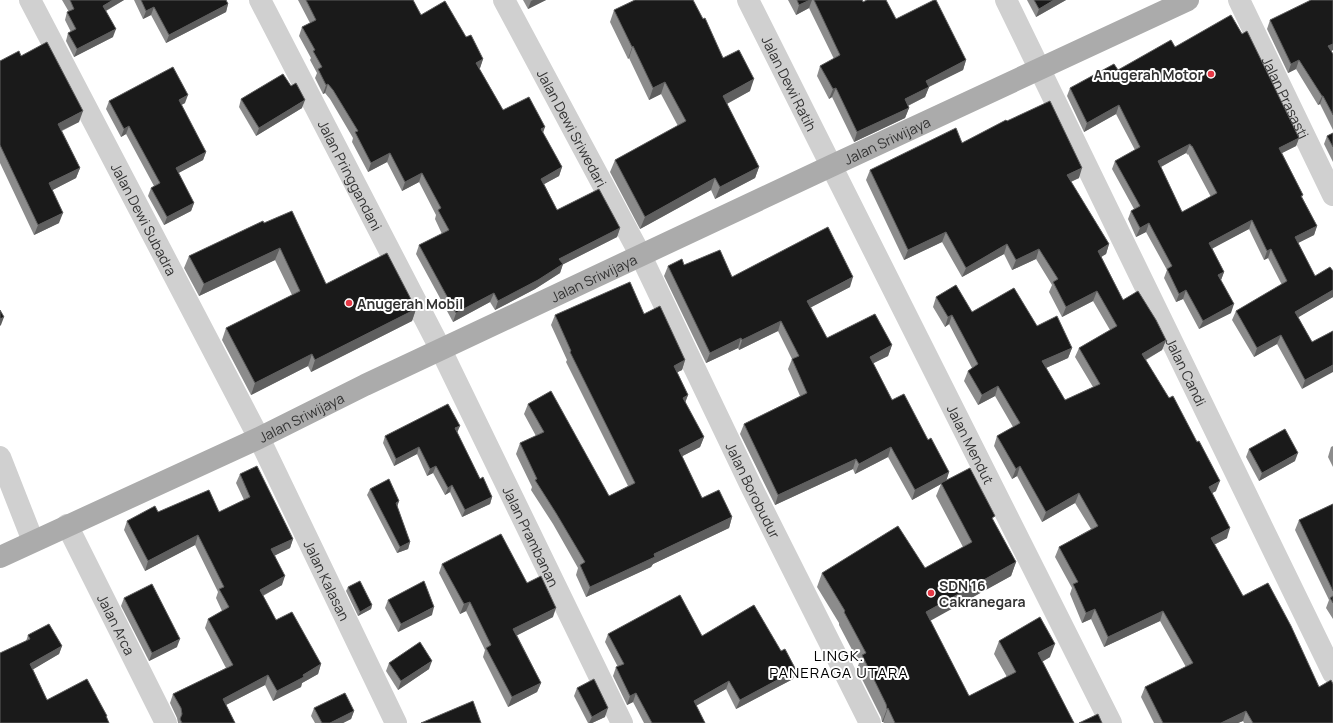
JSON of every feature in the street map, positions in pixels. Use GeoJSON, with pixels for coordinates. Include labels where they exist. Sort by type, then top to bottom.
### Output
{"type":"FeatureCollection","features":[{"type":"Feature","properties":{"kind":"main road","name":"Jalan Sriwijaya"},"geometry":{"type":"LineString","coordinates":[[0,557],[259,438],[365,386],[640,256],[1188,0]]}},
{"type":"Feature","properties":{"kind":"street","name":"Jalan Dewi Subadra"},"geometry":{"type":"LineString","coordinates":[[30,0],[259,438]]}},
{"type":"Feature","properties":{"kind":"street","name":"Jalan Pringgandani"},"geometry":{"type":"LineString","coordinates":[[260,0],[441,350]]}},
{"type":"Feature","properties":{"kind":"street","name":"Jalan Dewi Sriwedari"},"geometry":{"type":"LineString","coordinates":[[504,0],[640,256]]}},
{"type":"Feature","properties":{"kind":"street","name":"Jalan Dewi Ratih"},"geometry":{"type":"LineString","coordinates":[[748,0],[831,166]]}},
{"type":"Feature","properties":{"kind":"street","name":"Jalan Candi"},"geometry":{"type":"LineString","coordinates":[[1006,0],[1333,673]]}},
{"type":"Feature","properties":{"kind":"street","name":"Jalan Prasasti"},"geometry":{"type":"LineString","coordinates":[[1239,0],[1333,195]]}},
{"type":"Feature","properties":{"kind":"street","name":"Jalan Mendut"},"geometry":{"type":"LineString","coordinates":[[831,166],[1111,723]]}},
{"type":"Feature","properties":{"kind":"street","name":"Jalan Borobudur"},"geometry":{"type":"LineString","coordinates":[[640,256],[750,484],[870,723]]}},
{"type":"Feature","properties":{"kind":"street","name":"Jalan Prambanan"},"geometry":{"type":"LineString","coordinates":[[441,350],[622,723]]}},
{"type":"Feature","properties":{"kind":"street","name":"Jalan Kalasan"},"geometry":{"type":"LineString","coordinates":[[259,438],[396,723]]}},
{"type":"Feature","properties":{"kind":"street"},"geometry":{"type":"LineString","coordinates":[[0,457],[32,541]]}},
{"type":"Feature","properties":{"kind":"street","name":"Jalan Arca"},"geometry":{"type":"LineString","coordinates":[[67,525],[166,723]]}},
{"type":"Feature","properties":{"kind":"building"},"geometry":{"type":"Polygon","coordinates":[[[70,0],[113,0],[103,6],[116,29],[77,49],[68,33],[76,29],[67,12],[74,9],[70,0]]]}},
{"type":"Feature","properties":{"kind":"building"},"geometry":{"type":"Polygon","coordinates":[[[141,0],[226,0],[228,4],[169,35],[154,7],[146,11],[141,0]]]}},
{"type":"Feature","properties":{"kind":"building"},"geometry":{"type":"Polygon","coordinates":[[[306,0],[413,0],[421,15],[445,1],[466,37],[471,35],[483,59],[476,63],[503,110],[529,97],[545,127],[541,129],[562,167],[541,179],[557,210],[599,189],[620,228],[559,259],[563,264],[538,280],[498,301],[494,293],[456,313],[419,245],[449,230],[438,210],[441,208],[422,173],[405,182],[390,153],[371,163],[355,132],[358,131],[333,90],[328,84],[326,85],[318,69],[322,67],[313,51],[315,50],[302,27],[316,20],[306,0]]]}},
{"type":"Feature","properties":{"kind":"building"},"geometry":{"type":"Polygon","coordinates":[[[635,0],[693,0],[703,19],[705,18],[723,58],[739,50],[754,79],[723,96],[759,167],[720,187],[715,178],[645,217],[615,160],[686,121],[665,82],[653,88],[614,10],[635,0]]]}},
{"type":"Feature","properties":{"kind":"building"},"geometry":{"type":"Polygon","coordinates":[[[797,0],[810,0],[799,5],[797,0]]]}},
{"type":"Feature","properties":{"kind":"building"},"geometry":{"type":"Polygon","coordinates":[[[814,0],[862,0],[863,2],[867,0],[886,0],[896,19],[936,0],[966,60],[926,81],[929,87],[905,99],[909,108],[857,132],[836,88],[833,89],[820,66],[840,55],[814,0]]]}},
{"type":"Feature","properties":{"kind":"building"},"geometry":{"type":"Polygon","coordinates":[[[1034,0],[1054,0],[1039,9],[1034,0]]]}},
{"type":"Feature","properties":{"kind":"building"},"geometry":{"type":"Polygon","coordinates":[[[1311,0],[1333,0],[1333,44],[1328,46],[1333,54],[1333,115],[1323,96],[1299,60],[1291,64],[1270,20],[1311,0]]]}},
{"type":"Feature","properties":{"kind":"building"},"geometry":{"type":"Polygon","coordinates":[[[1231,15],[1242,34],[1247,31],[1299,138],[1279,148],[1303,195],[1301,196],[1317,226],[1295,237],[1315,276],[1330,267],[1333,271],[1333,290],[1295,312],[1312,342],[1333,331],[1333,365],[1305,380],[1281,335],[1257,348],[1236,311],[1287,281],[1271,249],[1267,251],[1252,220],[1209,243],[1224,272],[1218,275],[1234,304],[1203,321],[1186,290],[1179,294],[1167,269],[1172,266],[1149,223],[1140,228],[1131,211],[1140,206],[1115,161],[1140,147],[1119,105],[1087,123],[1070,88],[1114,64],[1118,70],[1171,40],[1175,47],[1231,15]],[[1190,144],[1158,161],[1182,212],[1217,193],[1190,144]]]}},
{"type":"Feature","properties":{"kind":"building"},"geometry":{"type":"Polygon","coordinates":[[[47,42],[83,111],[58,124],[80,168],[49,183],[63,213],[38,225],[0,145],[0,61],[19,51],[21,56],[47,42]]]}},
{"type":"Feature","properties":{"kind":"building"},"geometry":{"type":"Polygon","coordinates":[[[173,67],[188,95],[179,100],[206,152],[176,168],[194,203],[167,217],[151,188],[160,183],[129,126],[124,129],[109,101],[173,67]]]}},
{"type":"Feature","properties":{"kind":"building"},"geometry":{"type":"Polygon","coordinates":[[[283,74],[291,86],[296,83],[305,100],[259,128],[241,99],[283,74]]]}},
{"type":"Feature","properties":{"kind":"building"},"geometry":{"type":"Polygon","coordinates":[[[1050,101],[1082,168],[1067,175],[1109,244],[1098,251],[1123,300],[1138,291],[1156,320],[1166,340],[1142,354],[1169,398],[1173,396],[1197,442],[1199,441],[1220,481],[1209,487],[1230,528],[1211,538],[1243,596],[1268,583],[1291,626],[1319,687],[1331,680],[1333,684],[1333,723],[1253,723],[1246,711],[1221,723],[1163,723],[1145,687],[1193,663],[1163,611],[1108,637],[1095,609],[1086,613],[1073,584],[1078,582],[1059,547],[1098,526],[1079,493],[1046,512],[1020,466],[1016,469],[997,436],[1020,423],[998,386],[982,395],[968,371],[978,364],[952,315],[948,317],[936,297],[956,285],[972,312],[1014,288],[1037,326],[1057,316],[1072,348],[1042,361],[1065,400],[1100,384],[1079,348],[1117,326],[1097,291],[1066,307],[1053,282],[1058,279],[1039,249],[1016,260],[1007,244],[966,268],[946,232],[908,250],[870,170],[956,128],[962,143],[1006,120],[1007,121],[1050,101]]]}},
{"type":"Feature","properties":{"kind":"building"},"geometry":{"type":"Polygon","coordinates":[[[1333,133],[1333,147],[1327,136],[1333,133]]]}},
{"type":"Feature","properties":{"kind":"building"},"geometry":{"type":"Polygon","coordinates":[[[292,211],[326,284],[387,253],[416,309],[315,360],[312,354],[255,383],[226,328],[300,291],[280,248],[204,284],[189,256],[263,221],[264,223],[292,211]]]}},
{"type":"Feature","properties":{"kind":"building"},"geometry":{"type":"Polygon","coordinates":[[[828,227],[853,277],[807,301],[827,338],[875,314],[892,345],[870,357],[892,400],[904,394],[928,440],[931,438],[949,472],[915,490],[891,447],[859,464],[856,459],[778,495],[744,424],[807,393],[792,359],[799,356],[781,321],[742,340],[741,338],[710,353],[668,266],[682,259],[684,265],[720,250],[732,277],[828,227]]]}},
{"type":"Feature","properties":{"kind":"building"},"geometry":{"type":"Polygon","coordinates":[[[630,282],[644,314],[660,306],[685,360],[674,366],[688,395],[683,398],[704,437],[679,450],[702,498],[719,490],[732,517],[654,554],[655,557],[590,587],[580,565],[585,562],[535,480],[537,479],[520,443],[544,432],[528,404],[551,391],[609,496],[635,483],[570,352],[571,351],[555,315],[630,282]]]}},
{"type":"Feature","properties":{"kind":"building"},"geometry":{"type":"Polygon","coordinates":[[[0,310],[4,317],[0,319],[0,310]]]}},
{"type":"Feature","properties":{"kind":"building"},"geometry":{"type":"Polygon","coordinates":[[[448,404],[460,426],[455,428],[480,479],[483,477],[492,497],[465,510],[452,485],[448,488],[436,466],[430,469],[419,447],[396,459],[385,436],[448,404]]]}},
{"type":"Feature","properties":{"kind":"building"},"geometry":{"type":"Polygon","coordinates":[[[1285,429],[1298,453],[1262,473],[1249,449],[1285,429]]]}},
{"type":"Feature","properties":{"kind":"building"},"geometry":{"type":"Polygon","coordinates":[[[257,466],[293,539],[271,549],[285,576],[260,590],[276,620],[292,612],[321,664],[303,675],[304,677],[277,691],[268,675],[223,699],[235,723],[182,723],[180,719],[182,714],[181,708],[173,694],[233,665],[208,619],[229,607],[219,589],[224,587],[198,535],[148,561],[127,521],[155,506],[158,512],[209,490],[219,512],[250,497],[240,474],[257,466]]]}},
{"type":"Feature","properties":{"kind":"building"},"geometry":{"type":"Polygon","coordinates":[[[970,468],[995,516],[992,518],[1016,562],[926,612],[969,696],[1016,672],[999,641],[1040,617],[1055,644],[1038,653],[1074,723],[895,723],[862,655],[866,653],[844,612],[845,611],[822,573],[898,526],[925,568],[972,542],[941,483],[970,468]]]}},
{"type":"Feature","properties":{"kind":"building"},"geometry":{"type":"Polygon","coordinates":[[[389,479],[399,501],[396,503],[410,542],[400,547],[370,489],[389,479]]]}},
{"type":"Feature","properties":{"kind":"building"},"geometry":{"type":"Polygon","coordinates":[[[1333,504],[1333,591],[1299,520],[1333,504]]]}},
{"type":"Feature","properties":{"kind":"building"},"geometry":{"type":"Polygon","coordinates":[[[501,534],[527,583],[541,576],[556,608],[513,629],[541,683],[512,697],[486,648],[491,645],[470,602],[464,604],[442,564],[501,534]]]}},
{"type":"Feature","properties":{"kind":"building"},"geometry":{"type":"Polygon","coordinates":[[[360,581],[372,605],[360,612],[348,587],[360,581]]]}},
{"type":"Feature","properties":{"kind":"building"},"geometry":{"type":"Polygon","coordinates":[[[424,581],[434,607],[401,624],[388,600],[424,581]]]}},
{"type":"Feature","properties":{"kind":"building"},"geometry":{"type":"Polygon","coordinates":[[[152,584],[180,639],[152,653],[124,598],[152,584]]]}},
{"type":"Feature","properties":{"kind":"building"},"geometry":{"type":"Polygon","coordinates":[[[680,595],[702,636],[754,605],[781,651],[785,649],[796,670],[740,700],[729,681],[694,701],[705,723],[652,723],[636,693],[630,696],[616,667],[624,664],[608,634],[680,595]]]}},
{"type":"Feature","properties":{"kind":"building"},"geometry":{"type":"Polygon","coordinates":[[[1333,596],[1333,603],[1330,598],[1333,596]]]}},
{"type":"Feature","properties":{"kind":"building"},"geometry":{"type":"Polygon","coordinates":[[[49,624],[62,646],[30,664],[47,700],[87,679],[107,716],[109,723],[0,723],[0,653],[30,639],[28,635],[49,624]]]}},
{"type":"Feature","properties":{"kind":"building"},"geometry":{"type":"Polygon","coordinates":[[[420,642],[432,661],[401,681],[389,663],[420,642]]]}},
{"type":"Feature","properties":{"kind":"building"},"geometry":{"type":"Polygon","coordinates":[[[594,679],[608,708],[592,717],[577,688],[594,679]]]}},
{"type":"Feature","properties":{"kind":"building"},"geometry":{"type":"Polygon","coordinates":[[[345,693],[354,711],[330,723],[322,723],[314,708],[345,693]]]}},
{"type":"Feature","properties":{"kind":"building"},"geometry":{"type":"Polygon","coordinates":[[[473,701],[481,723],[421,723],[473,701]]]}},
{"type":"Feature","properties":{"kind":"building"},"geometry":{"type":"Polygon","coordinates":[[[1098,714],[1102,723],[1079,723],[1098,714]]]}},
{"type":"Feature","properties":{"kind":"place","name":"Anugerah Motor"},"geometry":{"type":"Point","coordinates":[1211,74]}},
{"type":"Feature","properties":{"kind":"place","name":"Anugerah Mobil"},"geometry":{"type":"Point","coordinates":[349,303]}},
{"type":"Feature","properties":{"kind":"place","name":"SDN 16 Cakranegara"},"geometry":{"type":"Point","coordinates":[931,593]}},
{"type":"Feature","properties":{"kind":"district","name":"LINGK. PANERAGA UTARA"},"geometry":{"type":"Point","coordinates":[839,664]}}]}
